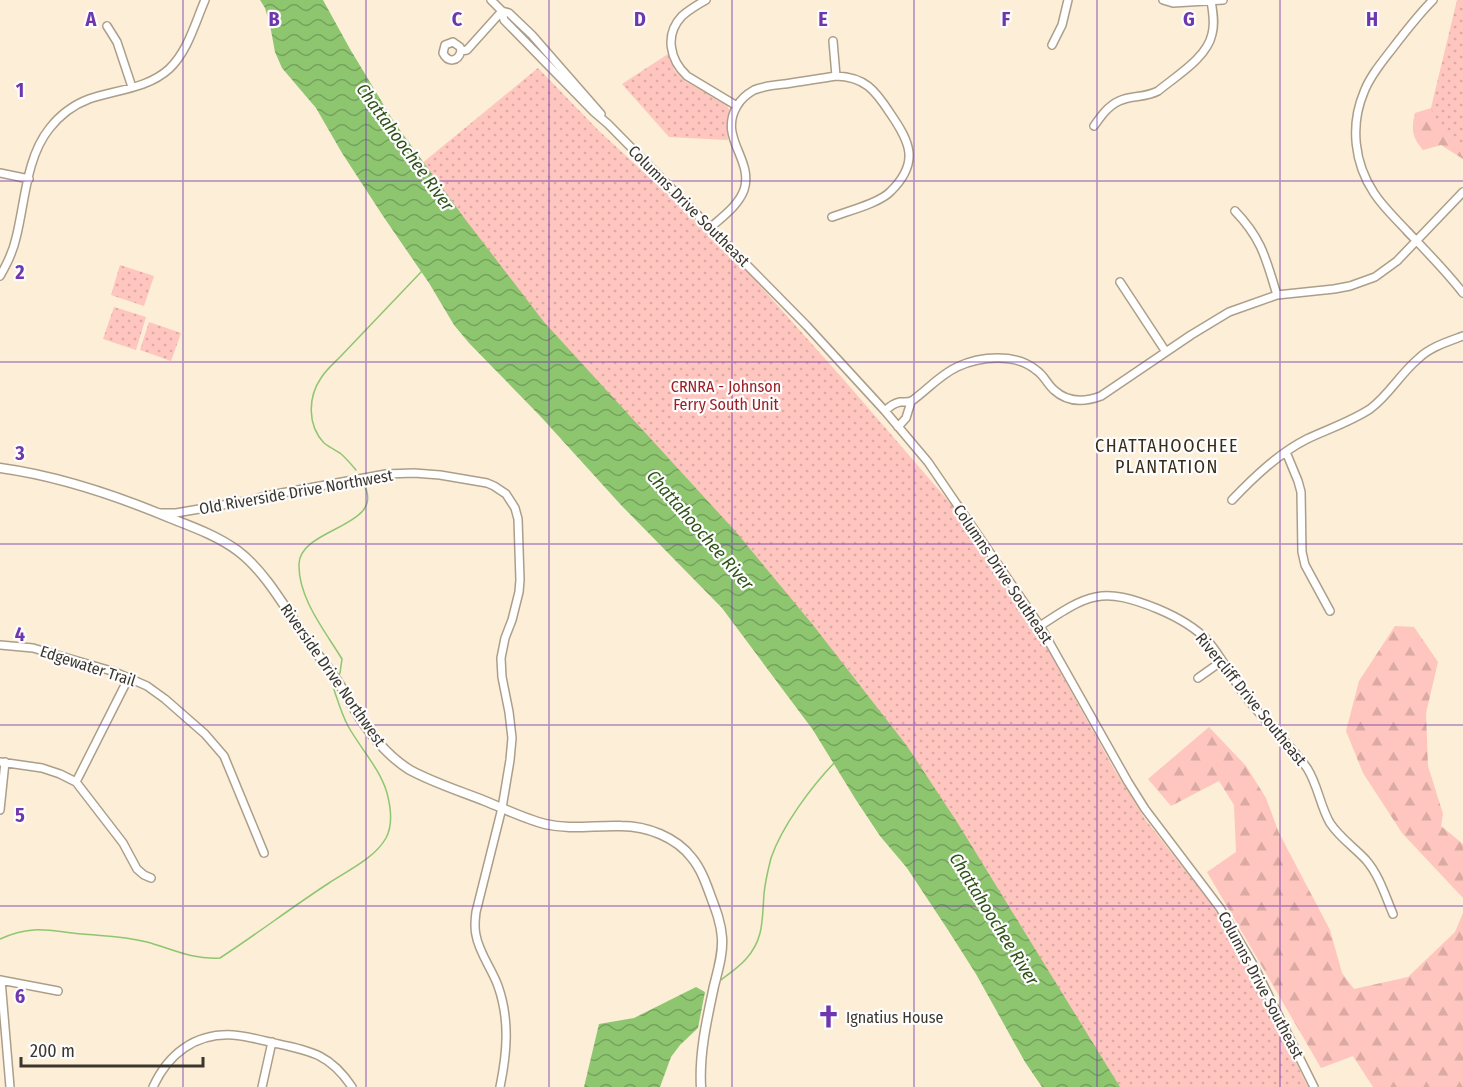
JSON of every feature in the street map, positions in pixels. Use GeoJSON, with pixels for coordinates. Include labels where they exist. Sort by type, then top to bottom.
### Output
{"type":"FeatureCollection","features":[{"type":"Feature","properties":{"kind":"street"},"geometry":{"type":"LineString","coordinates":[[0,276],[16,239],[33,158],[48,130],[60,117],[87,99],[144,84],[170,69],[187,44],[205,0]]}},
{"type":"Feature","properties":{"kind":"street","name":"Columns Drive Southeast"},"geometry":{"type":"LineString","coordinates":[[491,0],[502,12],[504,20],[814,333],[928,462],[1040,626],[1145,809],[1220,908],[1243,946],[1314,1087]]}},
{"type":"Feature","properties":{"kind":"street"},"geometry":{"type":"LineString","coordinates":[[706,0],[680,18],[671,38],[672,54],[680,70],[687,76],[737,106]]}},
{"type":"Feature","properties":{"kind":"street"},"geometry":{"type":"LineString","coordinates":[[1052,45],[1062,25],[1068,0]]}},
{"type":"Feature","properties":{"kind":"street"},"geometry":{"type":"LineString","coordinates":[[1163,0],[1173,3],[1223,0]]}},
{"type":"Feature","properties":{"kind":"street"},"geometry":{"type":"LineString","coordinates":[[1433,0],[1397,42],[1365,90],[1355,127],[1357,154],[1363,173],[1374,193],[1463,293]]}},
{"type":"Feature","properties":{"kind":"street"},"geometry":{"type":"LineString","coordinates":[[1094,126],[1106,110],[1119,101],[1151,94],[1199,57],[1213,34],[1211,1]]}},
{"type":"Feature","properties":{"kind":"street"},"geometry":{"type":"LineString","coordinates":[[461,51],[466,50],[502,12]]}},
{"type":"Feature","properties":{"kind":"street"},"geometry":{"type":"LineString","coordinates":[[107,26],[117,42],[132,87]]}},
{"type":"Feature","properties":{"kind":"street"},"geometry":{"type":"LineString","coordinates":[[833,41],[836,76]]}},
{"type":"Feature","properties":{"kind":"street"},"geometry":{"type":"LineString","coordinates":[[710,228],[735,204],[745,185],[745,167],[734,143],[731,128],[737,106],[747,94],[763,87],[836,76],[857,79],[874,91],[903,133],[908,144],[909,157],[897,185],[885,196],[832,217]]}},
{"type":"Feature","properties":{"kind":"street"},"geometry":{"type":"LineString","coordinates":[[0,173],[29,179]]}},
{"type":"Feature","properties":{"kind":"street"},"geometry":{"type":"LineString","coordinates":[[885,411],[895,404],[911,402],[950,371],[967,363],[988,359],[1005,359],[1027,364],[1038,370],[1059,394],[1074,400],[1087,401],[1101,396],[1196,331],[1229,312],[1277,295],[1334,289],[1363,282],[1386,271],[1463,192]]}},
{"type":"Feature","properties":{"kind":"street"},"geometry":{"type":"LineString","coordinates":[[1235,211],[1258,241],[1277,295]]}},
{"type":"Feature","properties":{"kind":"street"},"geometry":{"type":"LineString","coordinates":[[1120,282],[1166,352]]}},
{"type":"Feature","properties":{"kind":"street"},"geometry":{"type":"LineString","coordinates":[[1232,500],[1286,452],[1371,408],[1418,359],[1430,350],[1463,336]]}},
{"type":"Feature","properties":{"kind":"street"},"geometry":{"type":"LineString","coordinates":[[898,427],[906,418],[911,402]]}},
{"type":"Feature","properties":{"kind":"street"},"geometry":{"type":"LineString","coordinates":[[1286,452],[1301,492],[1302,552],[1305,565],[1330,611]]}},
{"type":"Feature","properties":{"kind":"street","name":"Riverside Drive Northwest"},"geometry":{"type":"LineString","coordinates":[[0,468],[28,472],[111,494],[220,539],[239,552],[264,579],[333,674],[369,732],[393,757],[426,778],[531,820],[558,826],[584,828],[621,826],[645,829],[663,835],[681,846],[691,856],[704,877],[718,917],[722,940],[702,1056],[701,1087]]}},
{"type":"Feature","properties":{"kind":"street","name":"Old Riverside Drive Northwest"},"geometry":{"type":"LineString","coordinates":[[158,512],[176,513],[386,474],[414,473],[487,483],[506,494],[515,508],[518,519],[520,580],[517,606],[505,638],[501,658],[512,738],[510,760],[502,808],[476,912],[475,925],[478,945],[498,986],[506,1023],[505,1061],[500,1087]]}},
{"type":"Feature","properties":{"kind":"street","name":"Rivercliff Drive Southeast"},"geometry":{"type":"LineString","coordinates":[[1040,626],[1067,608],[1084,600],[1104,595],[1124,597],[1187,623],[1207,641],[1250,702],[1307,768],[1331,824],[1371,867],[1393,914]]}},
{"type":"Feature","properties":{"kind":"street","name":"Edgewater Trail"},"geometry":{"type":"LineString","coordinates":[[0,645],[33,648],[129,677],[165,699],[206,734],[217,747],[229,767],[264,853]]}},
{"type":"Feature","properties":{"kind":"street"},"geometry":{"type":"LineString","coordinates":[[1198,678],[1222,662]]}},
{"type":"Feature","properties":{"kind":"street"},"geometry":{"type":"LineString","coordinates":[[76,782],[129,677]]}},
{"type":"Feature","properties":{"kind":"street"},"geometry":{"type":"LineString","coordinates":[[0,810],[2,762],[42,768],[60,774],[76,782],[123,843],[137,869],[151,878]]}},
{"type":"Feature","properties":{"kind":"street"},"geometry":{"type":"LineString","coordinates":[[10,1087],[0,980],[58,991]]}},
{"type":"Feature","properties":{"kind":"street"},"geometry":{"type":"LineString","coordinates":[[153,1087],[171,1058],[184,1048],[198,1040],[231,1035],[309,1051],[322,1057],[344,1074],[352,1087]]}},
{"type":"Feature","properties":{"kind":"street"},"geometry":{"type":"LineString","coordinates":[[262,1087],[272,1042]]}},
{"type":"Feature","properties":{"kind":"green space"},"geometry":{"type":"Polygon","coordinates":[[[1457,0],[1463,0],[1463,148],[1434,119],[1431,108],[1457,0]]]}},
{"type":"Feature","properties":{"kind":"green space"},"geometry":{"type":"Polygon","coordinates":[[[668,54],[675,71],[685,81],[727,105],[730,112],[727,122],[728,140],[669,137],[622,84],[668,54]]]}},
{"type":"Feature","properties":{"kind":"green space","name":"CRNRA - Johnson Ferry South Unit"},"geometry":{"type":"Polygon","coordinates":[[[538,68],[598,130],[728,250],[951,504],[1022,603],[1114,769],[1145,819],[1209,901],[1234,938],[1308,1087],[1112,1087],[645,452],[420,165],[538,68]]]}},
{"type":"Feature","properties":{"kind":"green space"},"geometry":{"type":"Polygon","coordinates":[[[1463,98],[1463,159],[1441,145],[1423,150],[1413,133],[1415,113],[1463,98]]]}},
{"type":"Feature","properties":{"kind":"green space"},"geometry":{"type":"Polygon","coordinates":[[[120,265],[154,276],[144,306],[111,295],[120,265]]]}},
{"type":"Feature","properties":{"kind":"green space"},"geometry":{"type":"Polygon","coordinates":[[[114,307],[146,317],[136,350],[103,339],[114,307]]]}},
{"type":"Feature","properties":{"kind":"green space"},"geometry":{"type":"Polygon","coordinates":[[[149,322],[181,333],[171,361],[140,350],[149,322]]]}},
{"type":"Feature","properties":{"kind":"green space"},"geometry":{"type":"Polygon","coordinates":[[[1395,626],[1414,627],[1438,662],[1426,713],[1428,766],[1443,814],[1441,826],[1463,844],[1463,898],[1402,833],[1363,773],[1346,731],[1359,681],[1395,626]]]}},
{"type":"Feature","properties":{"kind":"green space"},"geometry":{"type":"Polygon","coordinates":[[[1209,727],[1246,766],[1266,798],[1279,833],[1330,930],[1342,973],[1354,989],[1408,977],[1455,932],[1463,913],[1463,1087],[1373,1087],[1353,1056],[1321,1068],[1207,872],[1236,852],[1234,805],[1219,781],[1171,806],[1148,779],[1209,727]]]}},
{"type":"Feature","properties":{"kind":"water","name":"Chattahoochee River"},"geometry":{"type":"Polygon","coordinates":[[[260,0],[323,0],[394,122],[544,322],[736,532],[813,625],[907,746],[957,822],[1120,1087],[1042,1087],[1025,1062],[976,974],[907,868],[880,836],[813,730],[722,608],[621,505],[454,325],[429,283],[342,153],[316,108],[282,68],[275,52],[265,8],[260,0]]]}},
{"type":"Feature","properties":{"kind":"water"},"geometry":{"type":"Polygon","coordinates":[[[696,987],[705,992],[698,1028],[671,1057],[660,1087],[584,1087],[599,1024],[634,1018],[696,987]]]}},
{"type":"Feature","properties":{"kind":"waterway"},"geometry":{"type":"LineString","coordinates":[[356,470],[342,455],[318,436],[311,411],[314,394],[327,370],[422,271]]}},
{"type":"Feature","properties":{"kind":"waterway"},"geometry":{"type":"LineString","coordinates":[[338,676],[342,659],[308,602],[300,577],[299,564],[303,552],[313,542],[354,518],[364,509],[368,498],[363,483]]}},
{"type":"Feature","properties":{"kind":"waterway"},"geometry":{"type":"LineString","coordinates":[[0,939],[22,931],[50,930],[115,936],[147,942],[192,956],[220,958],[368,858],[381,845],[390,828],[391,816],[388,799],[380,776],[341,711],[333,682]]}},
{"type":"Feature","properties":{"kind":"waterway"},"geometry":{"type":"LineString","coordinates":[[721,980],[752,952],[761,929],[764,890],[776,846],[798,807],[835,762]]}},
{"type":"Feature","properties":{"kind":"place","name":"Ignatius House"},"geometry":{"type":"Point","coordinates":[828,1017]}},
{"type":"Feature","properties":{"kind":"district","name":"CHATTAHOOCHEE PLANTATION"},"geometry":{"type":"Point","coordinates":[1167,456]}}]}
